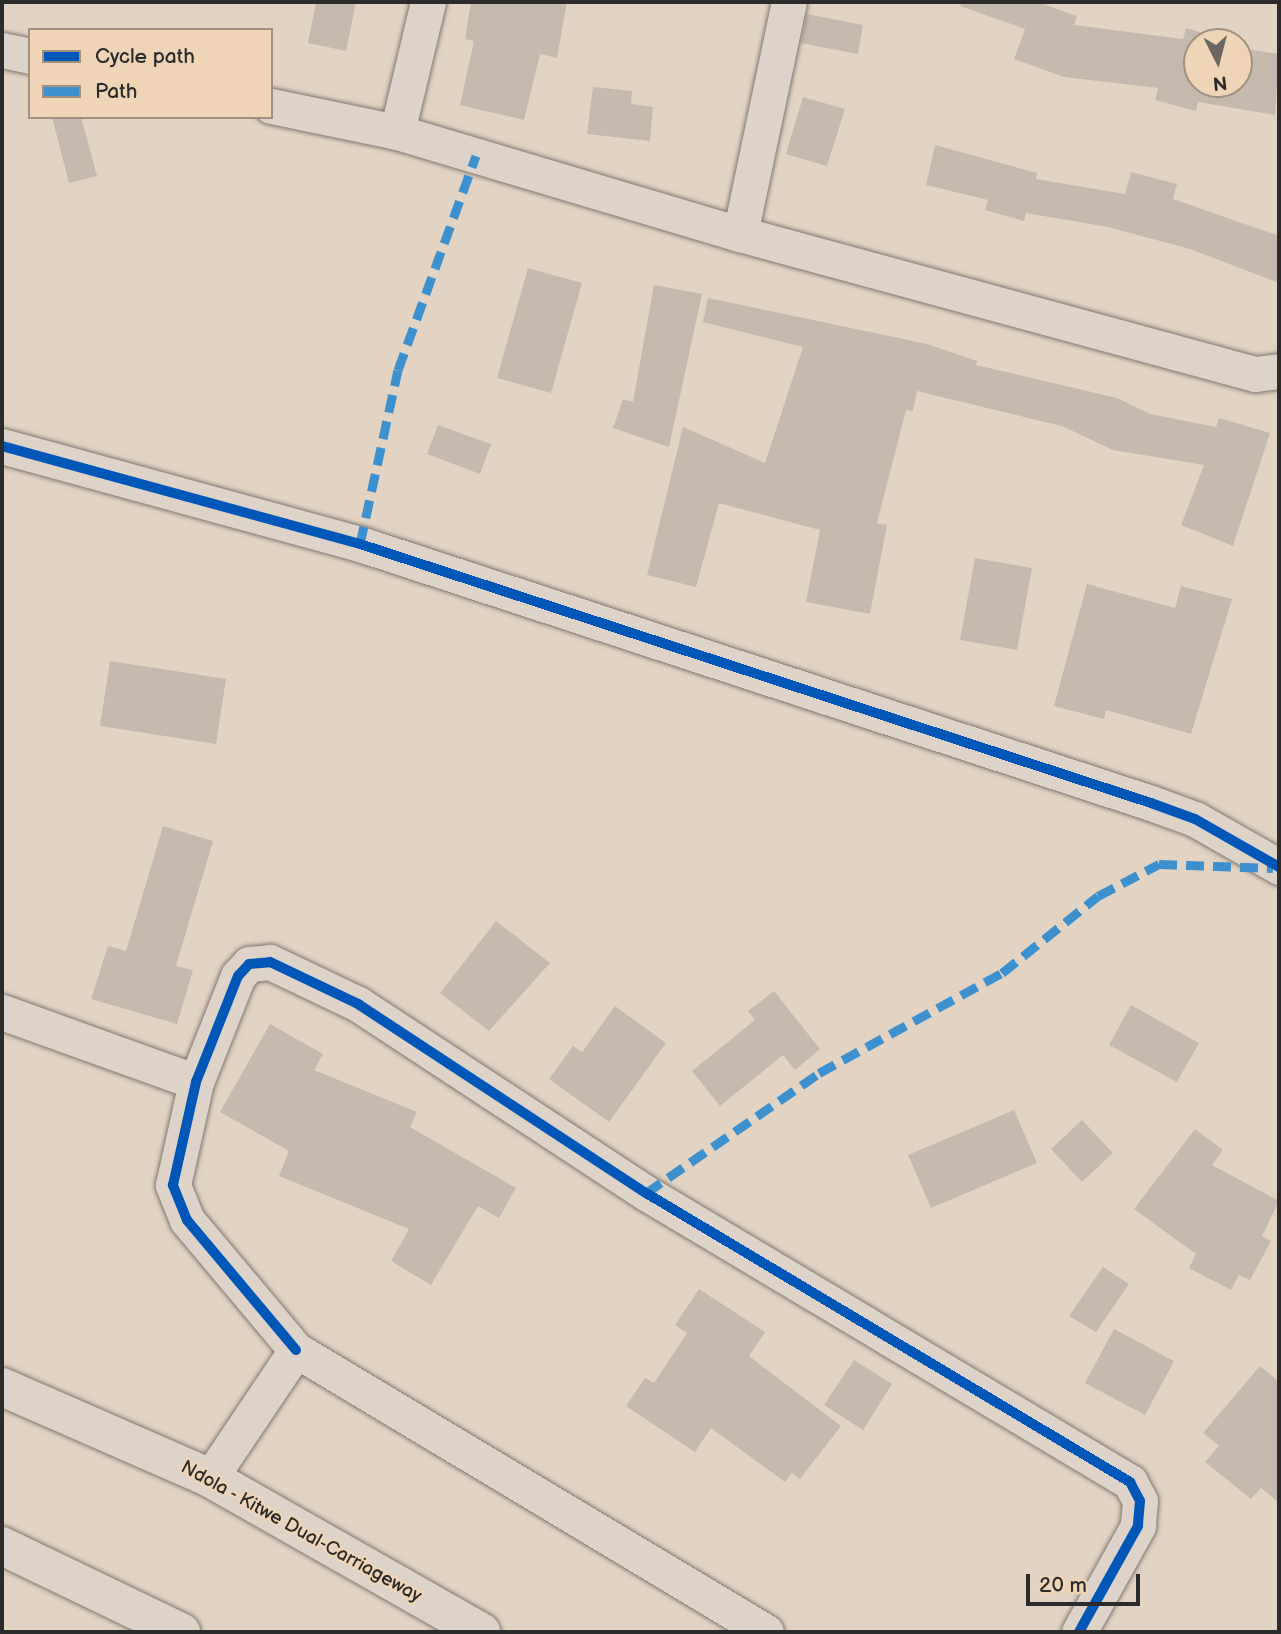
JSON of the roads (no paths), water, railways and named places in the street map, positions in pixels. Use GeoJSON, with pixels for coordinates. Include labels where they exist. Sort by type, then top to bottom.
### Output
{"type":"FeatureCollection","features":[{"type":"Feature","properties":{"kind":"highway","name":"Ndola - Kitwe Dual-Carriageway"},"geometry":{"type":"LineString","coordinates":[[2,1387],[210,1478],[481,1632]]}},
{"type":"Feature","properties":{"kind":"highway"},"geometry":{"type":"LineString","coordinates":[[2,1546],[181,1632]]}},
{"type":"Feature","properties":{"kind":"street"},"geometry":{"type":"LineString","coordinates":[[397,132],[428,2]]}},
{"type":"Feature","properties":{"kind":"street"},"geometry":{"type":"LineString","coordinates":[[740,234],[789,2]]}},
{"type":"Feature","properties":{"kind":"street"},"geometry":{"type":"LineString","coordinates":[[2,50],[28,56]]}},
{"type":"Feature","properties":{"kind":"street"},"geometry":{"type":"LineString","coordinates":[[273,106],[397,132],[740,234],[1255,374],[1279,371]]}},
{"type":"Feature","properties":{"kind":"street"},"geometry":{"type":"LineString","coordinates":[[2,446],[360,544],[1138,799],[1195,819],[1279,867]]}},
{"type":"Feature","properties":{"kind":"street"},"geometry":{"type":"LineString","coordinates":[[766,1632],[296,1350],[178,1205],[173,1185],[196,1082],[238,976],[249,964],[270,962],[358,1004],[646,1193],[1130,1482],[1140,1501],[1138,1526],[1079,1632]]}},
{"type":"Feature","properties":{"kind":"street"},"geometry":{"type":"LineString","coordinates":[[2,1012],[196,1082]]}},
{"type":"Feature","properties":{"kind":"street"},"geometry":{"type":"LineString","coordinates":[[210,1478],[296,1350]]}}]}
